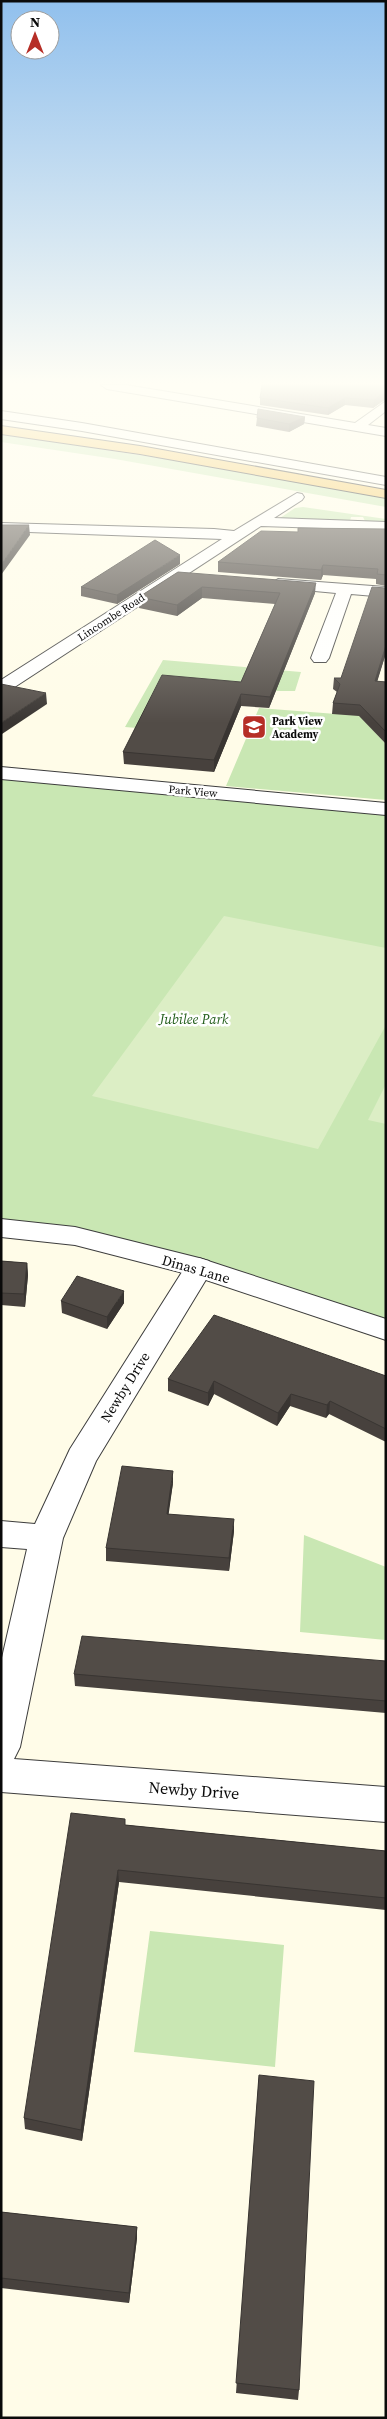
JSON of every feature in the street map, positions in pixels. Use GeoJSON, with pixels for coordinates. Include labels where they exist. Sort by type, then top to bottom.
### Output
{"type":"FeatureCollection","features":[{"type":"Feature","properties":{"kind":"street","name":"Lincombe Road"},"geometry":{"type":"LineString","coordinates":[[1,688],[258,522],[304,498]]}},
{"type":"Feature","properties":{"kind":"street"},"geometry":{"type":"LineString","coordinates":[[258,522],[359,522],[386,526]]}},
{"type":"Feature","properties":{"kind":"street"},"geometry":{"type":"LineString","coordinates":[[1,527],[214,533],[237,536]]}},
{"type":"Feature","properties":{"kind":"street"},"geometry":{"type":"LineString","coordinates":[[175,576],[203,578]]}},
{"type":"Feature","properties":{"kind":"street"},"geometry":{"type":"LineString","coordinates":[[260,582],[386,592]]}},
{"type":"Feature","properties":{"kind":"street"},"geometry":{"type":"LineString","coordinates":[[320,658],[346,588]]}},
{"type":"Feature","properties":{"kind":"street","name":"Park View"},"geometry":{"type":"LineString","coordinates":[[1,773],[386,809]]}},
{"type":"Feature","properties":{"kind":"street","name":"Dinas Lane"},"geometry":{"type":"LineString","coordinates":[[1,1228],[75,1236],[199,1268],[386,1330]]}},
{"type":"Feature","properties":{"kind":"street","name":"Newby Drive"},"geometry":{"type":"LineString","coordinates":[[1,1747],[46,1538],[81,1458],[199,1268]]}},
{"type":"Feature","properties":{"kind":"street"},"geometry":{"type":"LineString","coordinates":[[1,1534],[46,1538]]}},
{"type":"Feature","properties":{"kind":"street","name":"Newby Drive"},"geometry":{"type":"LineString","coordinates":[[1,1775],[386,1805]]}},
{"type":"Feature","properties":{"kind":"green space"},"geometry":{"type":"Polygon","coordinates":[[[335,498],[386,498],[386,507],[335,498]]]}},
{"type":"Feature","properties":{"kind":"green space"},"geometry":{"type":"Polygon","coordinates":[[[303,507],[386,519],[386,525],[365,521],[363,517],[351,517],[350,521],[277,520],[295,508],[303,507]]]}},
{"type":"Feature","properties":{"kind":"green space"},"geometry":{"type":"Polygon","coordinates":[[[163,660],[301,672],[295,691],[235,691],[172,731],[125,727],[163,660]]]}},
{"type":"Feature","properties":{"kind":"green space"},"geometry":{"type":"Polygon","coordinates":[[[339,705],[350,706],[386,744],[386,800],[226,786],[259,708],[336,714],[339,705]]]}},
{"type":"Feature","properties":{"kind":"green space","name":"Jubilee Park"},"geometry":{"type":"Polygon","coordinates":[[[1,773],[386,809],[386,1336],[75,1236],[1,1228],[1,773]]]}},
{"type":"Feature","properties":{"kind":"green space"},"geometry":{"type":"Polygon","coordinates":[[[224,916],[386,948],[386,1025],[318,1149],[92,1096],[224,916]]]}},
{"type":"Feature","properties":{"kind":"green space"},"geometry":{"type":"Polygon","coordinates":[[[386,1084],[386,1124],[368,1120],[386,1084]]]}},
{"type":"Feature","properties":{"kind":"green space"},"geometry":{"type":"Polygon","coordinates":[[[304,1535],[386,1567],[386,1640],[300,1632],[304,1535]]]}},
{"type":"Feature","properties":{"kind":"green space"},"geometry":{"type":"Polygon","coordinates":[[[150,1931],[284,1945],[275,2067],[134,2052],[150,1931]]]}},
{"type":"Feature","properties":{"kind":"building"},"geometry":{"type":"Polygon","coordinates":[[[1,525],[29,525],[1,565],[1,525]]]}},
{"type":"Feature","properties":{"kind":"building"},"geometry":{"type":"Polygon","coordinates":[[[298,528],[386,529],[386,575],[377,574],[378,569],[323,565],[321,570],[218,562],[261,531],[298,532],[298,528]]]}},
{"type":"Feature","properties":{"kind":"building"},"geometry":{"type":"Polygon","coordinates":[[[155,540],[180,555],[117,595],[81,587],[155,540]]]}},
{"type":"Feature","properties":{"kind":"building"},"geometry":{"type":"Polygon","coordinates":[[[178,572],[316,583],[270,697],[241,694],[214,760],[123,752],[162,675],[241,682],[280,593],[202,587],[177,605],[139,597],[178,572]]]}},
{"type":"Feature","properties":{"kind":"building"},"geometry":{"type":"Polygon","coordinates":[[[372,587],[386,588],[386,645],[375,681],[386,682],[386,732],[360,705],[333,703],[340,684],[334,678],[341,678],[372,587]]]}},
{"type":"Feature","properties":{"kind":"building"},"geometry":{"type":"Polygon","coordinates":[[[1,684],[46,693],[1,723],[1,684]]]}},
{"type":"Feature","properties":{"kind":"building"},"geometry":{"type":"Polygon","coordinates":[[[1,1261],[27,1263],[24,1294],[1,1293],[1,1261]]]}},
{"type":"Feature","properties":{"kind":"building"},"geometry":{"type":"Polygon","coordinates":[[[77,1276],[124,1291],[107,1317],[61,1301],[77,1276]]]}},
{"type":"Feature","properties":{"kind":"building"},"geometry":{"type":"Polygon","coordinates":[[[214,1315],[386,1376],[386,1429],[330,1401],[327,1405],[291,1394],[278,1413],[214,1381],[208,1393],[168,1379],[214,1315]]]}},
{"type":"Feature","properties":{"kind":"building"},"geometry":{"type":"Polygon","coordinates":[[[122,1466],[173,1471],[167,1514],[234,1519],[229,1558],[106,1548],[122,1466]]]}},
{"type":"Feature","properties":{"kind":"building"},"geometry":{"type":"Polygon","coordinates":[[[82,1636],[386,1661],[386,1701],[74,1674],[82,1636]]]}},
{"type":"Feature","properties":{"kind":"building"},"geometry":{"type":"Polygon","coordinates":[[[71,1813],[125,1819],[125,1825],[386,1851],[386,1898],[118,1870],[81,2130],[24,2118],[71,1813]]]}},
{"type":"Feature","properties":{"kind":"building"},"geometry":{"type":"Polygon","coordinates":[[[259,2075],[314,2081],[299,2390],[236,2383],[259,2075]]]}},
{"type":"Feature","properties":{"kind":"building"},"geometry":{"type":"Polygon","coordinates":[[[1,2212],[137,2227],[129,2293],[1,2278],[1,2212]]]}},
{"type":"Feature","properties":{"kind":"place","name":"Park View Academy"},"geometry":{"type":"Point","coordinates":[254,727]}}]}
